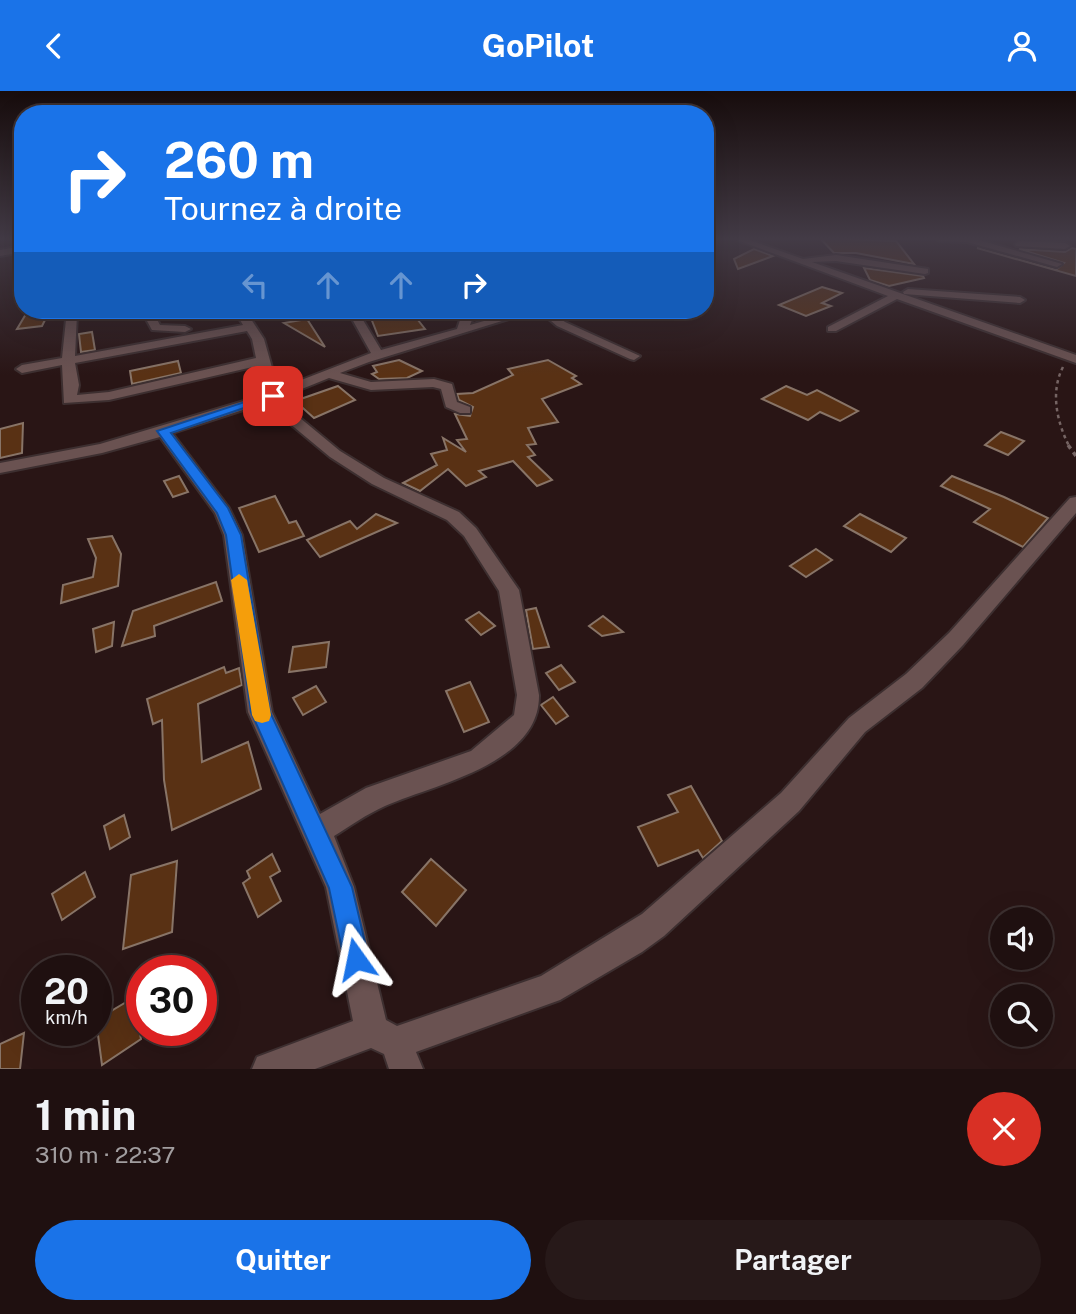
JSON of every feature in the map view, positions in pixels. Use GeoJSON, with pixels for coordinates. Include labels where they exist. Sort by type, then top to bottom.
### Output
{"type":"FeatureCollection","features":[{"type":"Feature","properties":{"kind":"street"},"geometry":{"type":"LineString","coordinates":[[866,284],[1073,358]]}},
{"type":"Feature","properties":{"kind":"street"},"geometry":{"type":"LineString","coordinates":[[832,328],[892,293],[1020,300]]}},
{"type":"Feature","properties":{"kind":"street"},"geometry":{"type":"LineString","coordinates":[[71,319],[68,361],[72,385],[69,400],[83,401],[261,361]]}},
{"type":"Feature","properties":{"kind":"street"},"geometry":{"type":"LineString","coordinates":[[152,319],[156,328],[221,332]]}},
{"type":"Feature","properties":{"kind":"street"},"geometry":{"type":"LineString","coordinates":[[244,319],[258,339],[261,361],[273,396],[282,410],[335,454],[378,481],[453,516],[470,532],[509,590],[528,695],[528,709],[524,721],[480,759],[375,797],[318,830],[340,887],[384,1037],[406,1069]]}},
{"type":"Feature","properties":{"kind":"street"},"geometry":{"type":"LineString","coordinates":[[357,319],[378,355]]}},
{"type":"Feature","properties":{"kind":"street"},"geometry":{"type":"LineString","coordinates":[[462,330],[465,319]]}},
{"type":"Feature","properties":{"kind":"street"},"geometry":{"type":"LineString","coordinates":[[0,468],[102,448],[163,431],[273,396],[378,355],[501,319]]}},
{"type":"Feature","properties":{"kind":"street"},"geometry":{"type":"LineString","coordinates":[[555,319],[634,356]]}},
{"type":"Feature","properties":{"kind":"street"},"geometry":{"type":"LineString","coordinates":[[22,369],[248,327]]}},
{"type":"Feature","properties":{"kind":"street"},"geometry":{"type":"LineString","coordinates":[[328,375],[371,386],[434,383],[447,387],[452,404],[465,410]]}},
{"type":"Feature","properties":{"kind":"street"},"geometry":{"type":"LineString","coordinates":[[163,431],[223,512],[233,535],[260,712],[340,887]]}},
{"type":"Feature","properties":{"kind":"street"},"geometry":{"type":"LineString","coordinates":[[274,1068],[549,989],[631,941],[653,925],[790,803],[857,725],[914,681],[956,639],[1076,502]]}},
{"type":"Feature","properties":{"kind":"path"},"geometry":{"type":"LineString","coordinates":[[1073,358],[1058,373],[1056,411],[1066,447],[1076,456]]}},
{"type":"Feature","properties":{"kind":"building"},"geometry":{"type":"Polygon","coordinates":[[[822,287],[842,293],[822,303],[831,306],[806,316],[779,305],[822,287]]]}},
{"type":"Feature","properties":{"kind":"building"},"geometry":{"type":"Polygon","coordinates":[[[23,319],[46,319],[42,326],[17,329],[23,319]]]}},
{"type":"Feature","properties":{"kind":"building"},"geometry":{"type":"Polygon","coordinates":[[[307,319],[325,347],[284,323],[307,319]]]}},
{"type":"Feature","properties":{"kind":"building"},"geometry":{"type":"Polygon","coordinates":[[[371,319],[417,319],[425,329],[378,336],[371,319]]]}},
{"type":"Feature","properties":{"kind":"building"},"geometry":{"type":"Polygon","coordinates":[[[92,332],[95,350],[81,352],[79,334],[92,332]]]}},
{"type":"Feature","properties":{"kind":"building"},"geometry":{"type":"Polygon","coordinates":[[[399,360],[422,371],[407,378],[379,379],[372,374],[377,372],[373,366],[399,360]]]}},
{"type":"Feature","properties":{"kind":"building"},"geometry":{"type":"Polygon","coordinates":[[[548,360],[576,376],[572,378],[581,384],[542,399],[558,422],[528,428],[536,444],[527,445],[535,455],[528,457],[552,480],[537,486],[513,461],[479,471],[486,477],[466,486],[448,469],[420,491],[403,483],[437,465],[431,454],[447,450],[443,438],[466,452],[457,440],[467,439],[455,414],[470,416],[473,407],[459,400],[457,394],[473,393],[513,375],[508,369],[548,360]]]}},
{"type":"Feature","properties":{"kind":"building"},"geometry":{"type":"Polygon","coordinates":[[[178,361],[181,373],[132,384],[130,371],[178,361]]]}},
{"type":"Feature","properties":{"kind":"building"},"geometry":{"type":"Polygon","coordinates":[[[338,386],[355,400],[314,418],[295,401],[338,386]]]}},
{"type":"Feature","properties":{"kind":"building"},"geometry":{"type":"Polygon","coordinates":[[[786,386],[807,395],[817,390],[858,411],[840,421],[820,412],[808,420],[762,399],[786,386]]]}},
{"type":"Feature","properties":{"kind":"building"},"geometry":{"type":"Polygon","coordinates":[[[23,423],[22,453],[0,458],[0,429],[23,423]]]}},
{"type":"Feature","properties":{"kind":"building"},"geometry":{"type":"Polygon","coordinates":[[[1001,432],[1024,441],[1008,455],[985,445],[1001,432]]]}},
{"type":"Feature","properties":{"kind":"building"},"geometry":{"type":"Polygon","coordinates":[[[179,476],[188,492],[173,497],[164,481],[179,476]]]}},
{"type":"Feature","properties":{"kind":"building"},"geometry":{"type":"Polygon","coordinates":[[[952,476],[1048,518],[1023,547],[974,522],[990,509],[941,486],[952,476]]]}},
{"type":"Feature","properties":{"kind":"building"},"geometry":{"type":"Polygon","coordinates":[[[275,496],[289,523],[296,521],[304,536],[259,552],[239,508],[275,496]]]}},
{"type":"Feature","properties":{"kind":"building"},"geometry":{"type":"Polygon","coordinates":[[[376,514],[397,523],[320,557],[307,540],[350,521],[357,529],[376,514]]]}},
{"type":"Feature","properties":{"kind":"building"},"geometry":{"type":"Polygon","coordinates":[[[860,514],[906,538],[891,552],[844,526],[860,514]]]}},
{"type":"Feature","properties":{"kind":"building"},"geometry":{"type":"Polygon","coordinates":[[[112,536],[121,554],[118,586],[61,603],[63,585],[93,577],[96,558],[88,539],[112,536]]]}},
{"type":"Feature","properties":{"kind":"building"},"geometry":{"type":"Polygon","coordinates":[[[816,549],[832,560],[806,577],[790,566],[816,549]]]}},
{"type":"Feature","properties":{"kind":"building"},"geometry":{"type":"Polygon","coordinates":[[[216,582],[222,601],[154,626],[155,636],[122,646],[133,611],[216,582]]]}},
{"type":"Feature","properties":{"kind":"building"},"geometry":{"type":"Polygon","coordinates":[[[536,608],[549,647],[533,649],[526,610],[536,608]]]}},
{"type":"Feature","properties":{"kind":"building"},"geometry":{"type":"Polygon","coordinates":[[[479,612],[495,626],[481,635],[466,620],[479,612]]]}},
{"type":"Feature","properties":{"kind":"building"},"geometry":{"type":"Polygon","coordinates":[[[603,616],[623,632],[602,636],[589,626],[603,616]]]}},
{"type":"Feature","properties":{"kind":"building"},"geometry":{"type":"Polygon","coordinates":[[[114,622],[112,646],[96,652],[93,629],[114,622]]]}},
{"type":"Feature","properties":{"kind":"building"},"geometry":{"type":"Polygon","coordinates":[[[329,642],[326,667],[289,672],[293,647],[329,642]]]}},
{"type":"Feature","properties":{"kind":"building"},"geometry":{"type":"Polygon","coordinates":[[[561,665],[575,682],[559,690],[546,673],[561,665]]]}},
{"type":"Feature","properties":{"kind":"building"},"geometry":{"type":"Polygon","coordinates":[[[224,667],[226,673],[239,668],[242,685],[198,704],[202,762],[248,742],[261,789],[172,830],[164,780],[162,720],[153,724],[147,699],[224,667]]]}},
{"type":"Feature","properties":{"kind":"building"},"geometry":{"type":"Polygon","coordinates":[[[470,682],[489,722],[464,732],[446,691],[470,682]]]}},
{"type":"Feature","properties":{"kind":"building"},"geometry":{"type":"Polygon","coordinates":[[[316,686],[326,702],[303,715],[293,698],[316,686]]]}},
{"type":"Feature","properties":{"kind":"building"},"geometry":{"type":"Polygon","coordinates":[[[553,697],[568,716],[556,724],[541,705],[553,697]]]}},
{"type":"Feature","properties":{"kind":"building"},"geometry":{"type":"Polygon","coordinates":[[[691,786],[722,841],[703,858],[698,850],[658,866],[638,827],[678,812],[668,795],[691,786]]]}},
{"type":"Feature","properties":{"kind":"building"},"geometry":{"type":"Polygon","coordinates":[[[124,815],[130,837],[110,849],[104,826],[124,815]]]}},
{"type":"Feature","properties":{"kind":"building"},"geometry":{"type":"Polygon","coordinates":[[[272,854],[280,871],[270,877],[281,901],[258,917],[243,883],[250,878],[247,871],[272,854]]]}},
{"type":"Feature","properties":{"kind":"building"},"geometry":{"type":"Polygon","coordinates":[[[431,859],[466,890],[436,926],[402,892],[431,859]]]}},
{"type":"Feature","properties":{"kind":"building"},"geometry":{"type":"Polygon","coordinates":[[[177,861],[172,932],[123,949],[131,875],[177,861]]]}},
{"type":"Feature","properties":{"kind":"building"},"geometry":{"type":"Polygon","coordinates":[[[85,872],[95,897],[62,920],[52,894],[85,872]]]}},
{"type":"Feature","properties":{"kind":"building"},"geometry":{"type":"Polygon","coordinates":[[[126,1002],[126,1046],[130,1046],[102,1065],[99,1046],[112,1046],[112,1010],[126,1002]]]}},
{"type":"Feature","properties":{"kind":"building"},"geometry":{"type":"Polygon","coordinates":[[[21,1034],[20,1069],[0,1069],[0,1044],[21,1034]]]}},
{"type":"Feature","properties":{"kind":"slow traffic"},"geometry":{"type":"LineString","coordinates":[[239,580],[262,715]]}},
{"type":"Feature","properties":{"kind":"route"},"geometry":{"type":"LineString","coordinates":[[273,396],[163,431],[223,512],[233,535],[260,712],[340,887],[356,959]]}}]}
